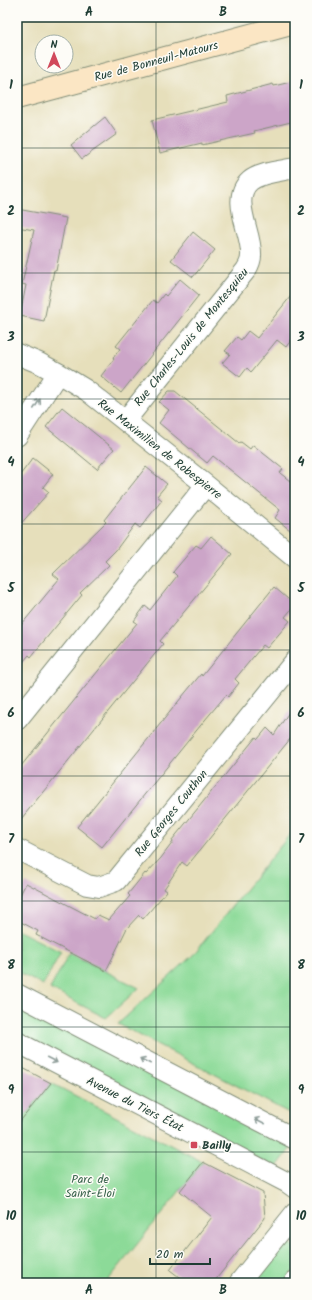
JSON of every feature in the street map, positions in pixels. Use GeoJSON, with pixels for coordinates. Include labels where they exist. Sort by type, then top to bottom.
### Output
{"type":"FeatureCollection","features":[{"type":"Feature","properties":{"kind":"main road","name":"Rue de Bonneuil-Matours"},"geometry":{"type":"LineString","coordinates":[[17,98],[295,23]]}},
{"type":"Feature","properties":{"kind":"street","name":"Rue Charles-Louis de Montesquieu"},"geometry":{"type":"LineString","coordinates":[[124,421],[246,270],[250,262],[252,252],[242,210],[242,200],[244,190],[250,181],[262,175],[295,168]]}},
{"type":"Feature","properties":{"kind":"street","name":"Rue Maximilien de Robespierre"},"geometry":{"type":"LineString","coordinates":[[17,354],[39,363],[86,390],[295,558]]}},
{"type":"Feature","properties":{"kind":"street"},"geometry":{"type":"LineString","coordinates":[[17,436],[58,373]]}},
{"type":"Feature","properties":{"kind":"street"},"geometry":{"type":"LineString","coordinates":[[17,720],[206,485]]}},
{"type":"Feature","properties":{"kind":"street","name":"Rue Georges Couthon"},"geometry":{"type":"LineString","coordinates":[[17,849],[87,885],[99,887],[116,881],[295,661]]}},
{"type":"Feature","properties":{"kind":"street"},"geometry":{"type":"LineString","coordinates":[[17,994],[295,1139]]}},
{"type":"Feature","properties":{"kind":"street","name":"Avenue du Tiers État"},"geometry":{"type":"LineString","coordinates":[[17,1042],[275,1176],[295,1188]]}},
{"type":"Feature","properties":{"kind":"street"},"geometry":{"type":"LineString","coordinates":[[239,1283],[295,1213]]}},
{"type":"Feature","properties":{"kind":"green space"},"geometry":{"type":"Polygon","coordinates":[[[295,828],[295,1116],[118,1024],[193,955],[295,828]]]}},
{"type":"Feature","properties":{"kind":"green space"},"geometry":{"type":"Polygon","coordinates":[[[17,930],[61,952],[43,985],[17,972],[17,930]]]}},
{"type":"Feature","properties":{"kind":"green space"},"geometry":{"type":"Polygon","coordinates":[[[69,953],[139,988],[106,1018],[50,989],[69,953]]]}},
{"type":"Feature","properties":{"kind":"green space"},"geometry":{"type":"Polygon","coordinates":[[[17,1002],[293,1145],[276,1168],[17,1035],[17,1002]]]}},
{"type":"Feature","properties":{"kind":"green space","name":"Parc de Saint-Éloi"},"geometry":{"type":"Polygon","coordinates":[[[51,1083],[203,1162],[106,1283],[17,1283],[17,1125],[51,1083]]]}},
{"type":"Feature","properties":{"kind":"green space"},"geometry":{"type":"Polygon","coordinates":[[[284,1238],[295,1247],[295,1269],[284,1283],[248,1283],[284,1238]]]}},
{"type":"Feature","properties":{"kind":"building"},"geometry":{"type":"Polygon","coordinates":[[[295,81],[295,121],[254,131],[255,133],[160,153],[152,120],[228,102],[227,96],[273,84],[274,86],[295,81]]]}},
{"type":"Feature","properties":{"kind":"building"},"geometry":{"type":"Polygon","coordinates":[[[105,117],[117,134],[82,159],[71,145],[105,117]]]}},
{"type":"Feature","properties":{"kind":"building"},"geometry":{"type":"Polygon","coordinates":[[[17,209],[66,218],[56,271],[54,270],[44,321],[20,316],[26,285],[22,284],[34,230],[17,227],[17,209]]]}},
{"type":"Feature","properties":{"kind":"building"},"geometry":{"type":"Polygon","coordinates":[[[193,232],[215,250],[193,277],[171,260],[193,232]]]}},
{"type":"Feature","properties":{"kind":"building"},"geometry":{"type":"Polygon","coordinates":[[[180,279],[199,295],[121,393],[101,376],[120,349],[116,346],[153,300],[157,303],[164,294],[166,296],[180,279]]]}},
{"type":"Feature","properties":{"kind":"building"},"geometry":{"type":"Polygon","coordinates":[[[295,291],[295,335],[286,347],[277,340],[251,372],[247,368],[240,377],[222,363],[230,354],[225,351],[237,337],[241,340],[248,331],[257,338],[295,291]]]}},
{"type":"Feature","properties":{"kind":"building"},"geometry":{"type":"Polygon","coordinates":[[[169,391],[175,391],[239,443],[241,442],[250,449],[253,445],[283,469],[280,473],[295,485],[295,534],[275,518],[280,510],[213,456],[207,463],[159,423],[169,410],[159,402],[169,391]]]}},
{"type":"Feature","properties":{"kind":"building"},"geometry":{"type":"Polygon","coordinates":[[[62,407],[114,449],[97,469],[46,427],[62,407]]]}},
{"type":"Feature","properties":{"kind":"building"},"geometry":{"type":"Polygon","coordinates":[[[33,458],[53,474],[43,487],[49,492],[17,528],[17,479],[33,458]]]}},
{"type":"Feature","properties":{"kind":"building"},"geometry":{"type":"Polygon","coordinates":[[[146,467],[167,484],[157,496],[162,500],[140,528],[135,524],[116,550],[105,561],[109,565],[80,593],[82,595],[31,657],[29,655],[17,669],[17,630],[59,579],[53,574],[106,522],[104,520],[146,467]]]}},
{"type":"Feature","properties":{"kind":"building"},"geometry":{"type":"Polygon","coordinates":[[[211,536],[232,554],[160,641],[163,644],[17,824],[17,771],[137,623],[134,621],[145,606],[150,610],[177,576],[173,572],[196,545],[201,548],[211,536]]]}},
{"type":"Feature","properties":{"kind":"building"},"geometry":{"type":"Polygon","coordinates":[[[274,587],[295,605],[285,617],[290,621],[267,648],[263,645],[235,679],[239,683],[228,697],[226,695],[102,847],[77,827],[186,692],[201,674],[202,676],[274,587]]]}},
{"type":"Feature","properties":{"kind":"building"},"geometry":{"type":"Polygon","coordinates":[[[295,703],[295,733],[187,866],[182,862],[164,889],[167,891],[143,919],[139,915],[127,928],[106,971],[36,935],[38,931],[17,920],[17,901],[26,883],[95,919],[98,915],[109,920],[130,896],[128,894],[145,873],[146,874],[161,858],[173,842],[172,840],[256,737],[258,739],[267,728],[274,735],[295,703]]]}},
{"type":"Feature","properties":{"kind":"building"},"geometry":{"type":"Polygon","coordinates":[[[17,1065],[51,1083],[17,1125],[17,1065]]]}},
{"type":"Feature","properties":{"kind":"building"},"geometry":{"type":"Polygon","coordinates":[[[203,1162],[263,1193],[265,1218],[213,1283],[187,1283],[170,1270],[212,1217],[180,1191],[203,1162]]]}},
{"type":"Feature","properties":{"kind":"place","name":"Bailly"},"geometry":{"type":"Point","coordinates":[194,1145]}}]}
